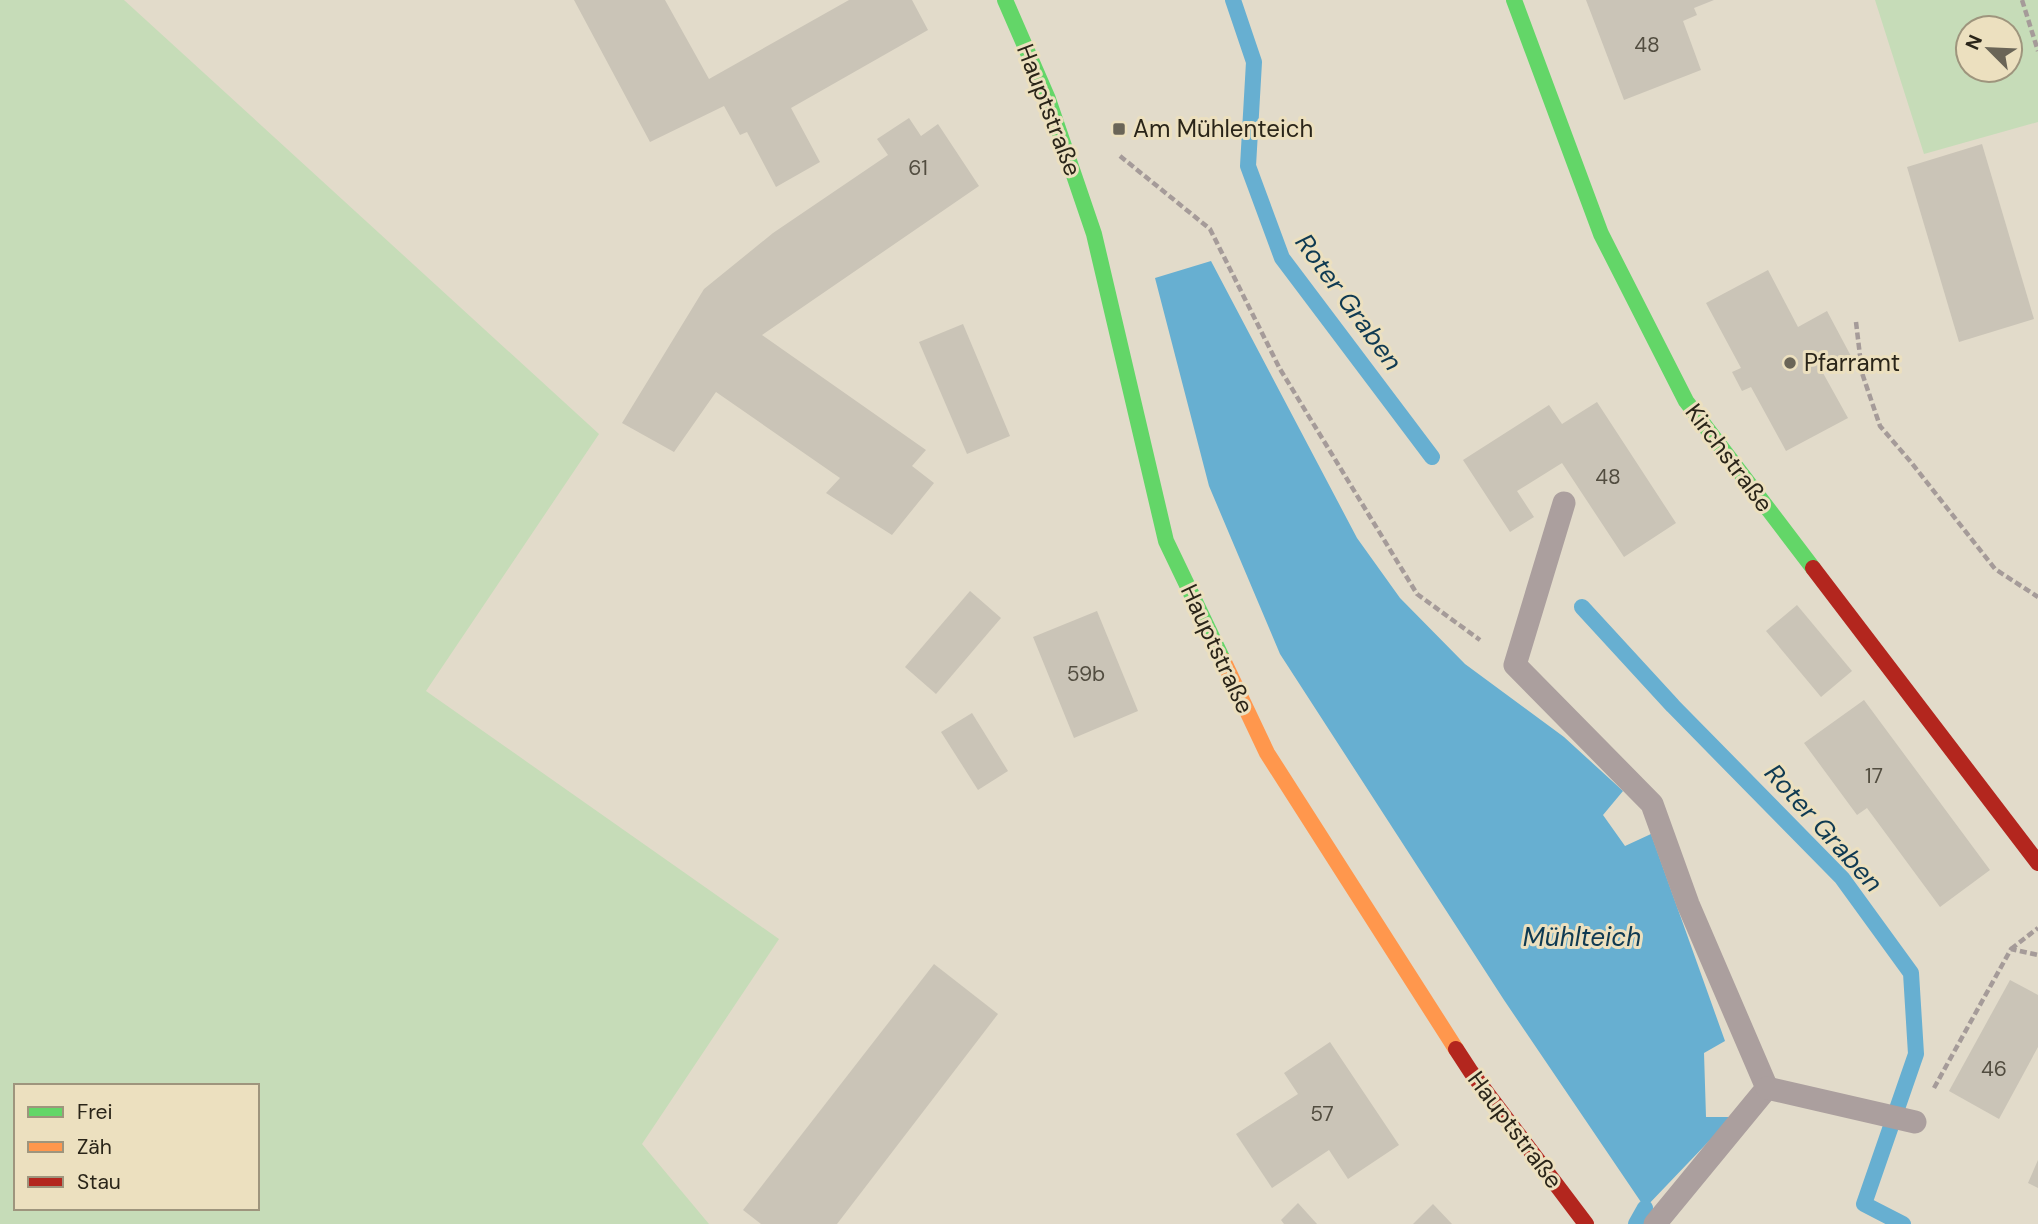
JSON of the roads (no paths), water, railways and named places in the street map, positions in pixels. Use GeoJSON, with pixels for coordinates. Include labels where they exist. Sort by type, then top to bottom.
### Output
{"type":"FeatureCollection","features":[{"type":"Feature","properties":{"kind":"street","name":"Hauptstraße"},"geometry":{"type":"LineString","coordinates":[[1005,0],[1048,99],[1094,234],[1166,541],[1267,753],[1471,1072],[1586,1224]]}},
{"type":"Feature","properties":{"kind":"street","name":"Kirchstraße"},"geometry":{"type":"LineString","coordinates":[[1514,0],[1601,234],[1686,401],[2038,863]]}},
{"type":"Feature","properties":{"kind":"lane"},"geometry":{"type":"LineString","coordinates":[[1564,503],[1515,665],[1652,804],[1688,904],[1767,1088]]}},
{"type":"Feature","properties":{"kind":"lane"},"geometry":{"type":"LineString","coordinates":[[1767,1088],[1902,1119]]}},
{"type":"Feature","properties":{"kind":"lane"},"geometry":{"type":"LineString","coordinates":[[1655,1224],[1767,1088]]}},
{"type":"Feature","properties":{"kind":"water","name":"Mühlteich"},"geometry":{"type":"Polygon","coordinates":[[[1211,261],[1357,538],[1400,598],[1465,664],[1564,737],[1623,791],[1603,815],[1625,846],[1651,834],[1725,1041],[1704,1053],[1706,1117],[1732,1117],[1645,1208],[1504,1000],[1280,654],[1209,486],[1155,278],[1211,261]]]}},
{"type":"Feature","properties":{"kind":"waterway","name":"Roter Graben"},"geometry":{"type":"LineString","coordinates":[[1233,0],[1254,62],[1248,166],[1282,258],[1432,457]]}},
{"type":"Feature","properties":{"kind":"waterway","name":"Roter Graben"},"geometry":{"type":"LineString","coordinates":[[1582,607],[1673,706],[1842,878],[1911,973],[1916,1054],[1864,1204],[1903,1224]]}},
{"type":"Feature","properties":{"kind":"waterway"},"geometry":{"type":"LineString","coordinates":[[1636,1224],[1645,1208]]}},
{"type":"Feature","properties":{"kind":"place","name":"Am Mühlenteich"},"geometry":{"type":"Point","coordinates":[1119,129]}},
{"type":"Feature","properties":{"kind":"place","name":"Pfarramt"},"geometry":{"type":"Point","coordinates":[1790,363]}}]}
